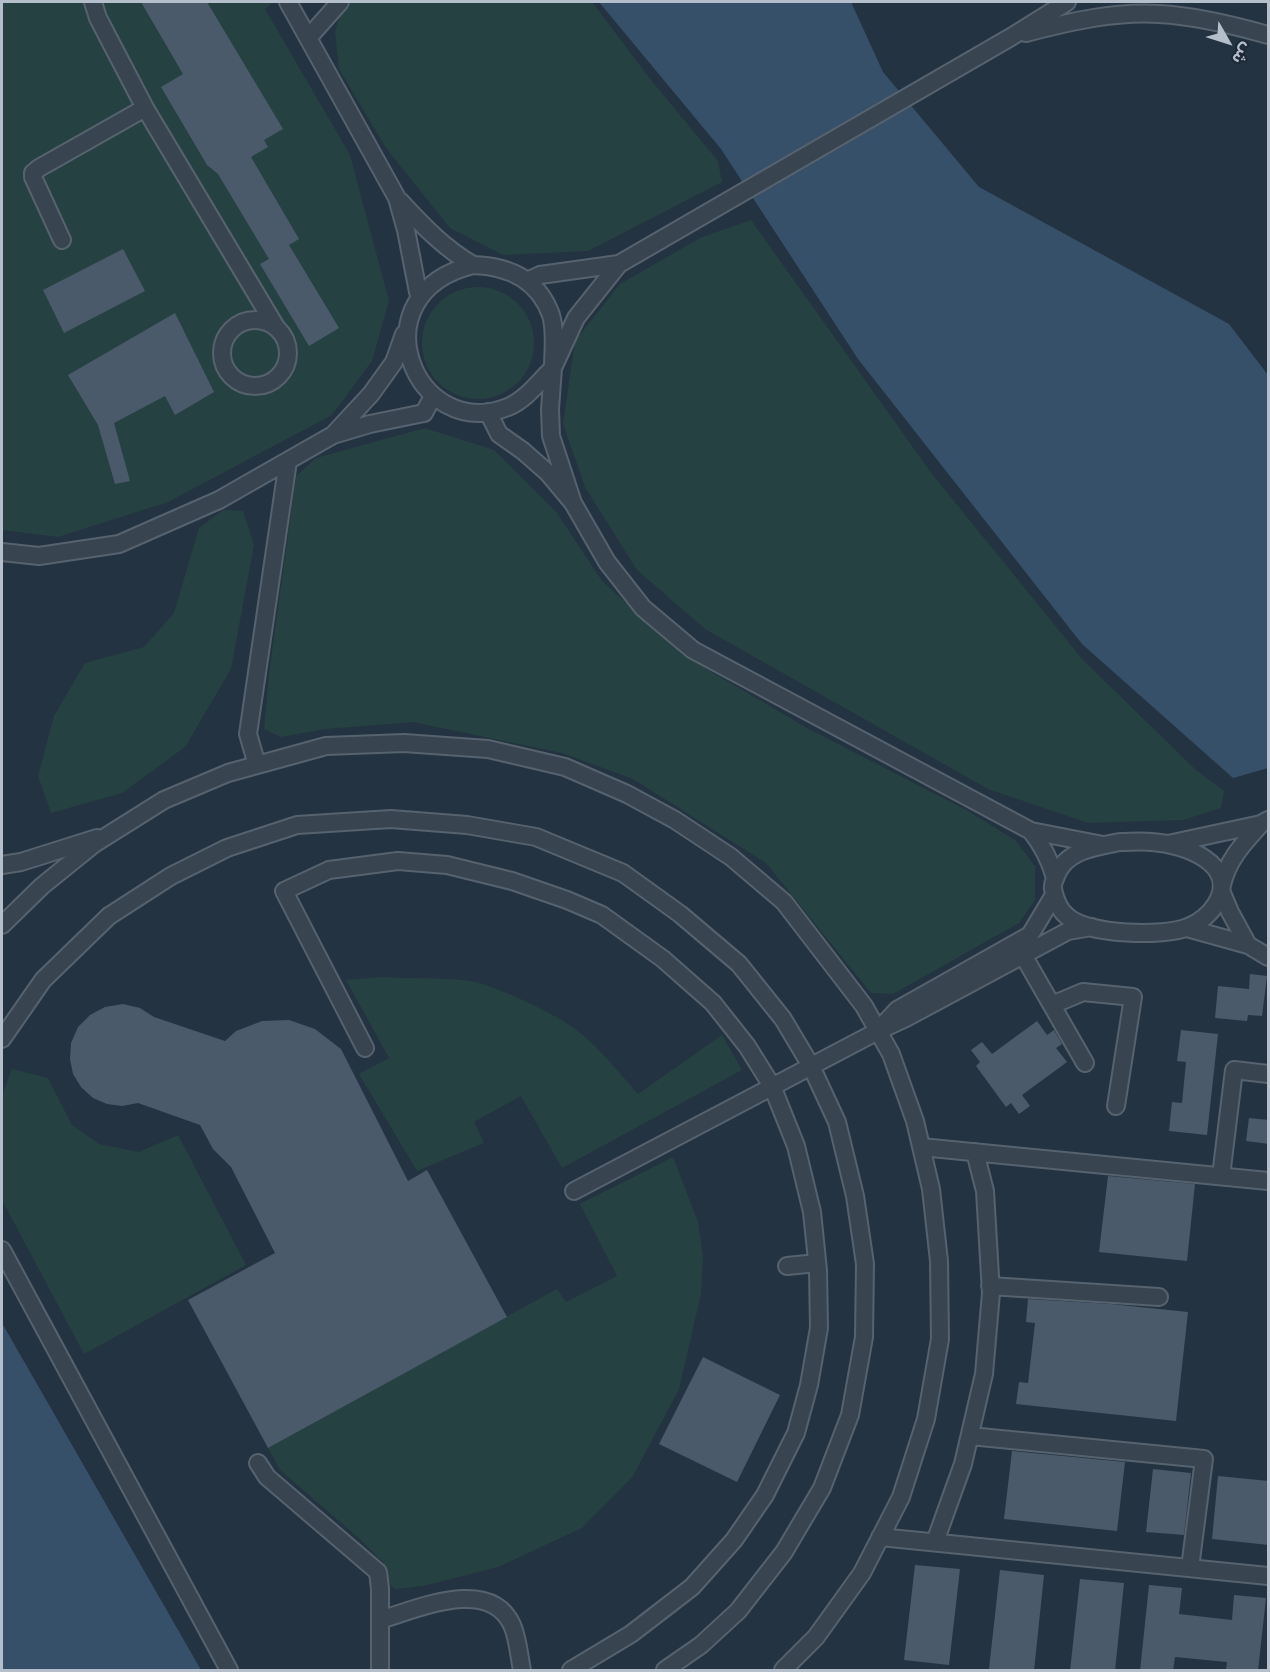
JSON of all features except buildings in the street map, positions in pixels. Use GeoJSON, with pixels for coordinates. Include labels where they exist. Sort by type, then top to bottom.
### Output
{"type":"FeatureCollection","features":[{"type":"Feature","properties":{"kind":"street"},"geometry":{"type":"LineString","coordinates":[[93,2],[98,18],[145,108],[287,345],[288,356],[285,366],[270,382],[259,386],[237,381],[228,373],[221,352],[229,331],[247,320],[257,319],[276,327]]}},
{"type":"Feature","properties":{"kind":"street"},"geometry":{"type":"LineString","coordinates":[[288,2],[397,198],[406,231],[417,292],[423,292]]}},
{"type":"Feature","properties":{"kind":"street"},"geometry":{"type":"LineString","coordinates":[[309,37],[340,2]]}},
{"type":"Feature","properties":{"kind":"street"},"geometry":{"type":"LineString","coordinates":[[408,325],[406,345],[411,364],[420,382],[434,396],[450,406],[468,411],[488,412],[509,406],[527,395],[553,368],[576,318],[619,264],[1011,37],[1067,2]]}},
{"type":"Feature","properties":{"kind":"street"},"geometry":{"type":"LineString","coordinates":[[1011,37],[1070,21],[1158,14],[1216,22],[1269,35]]}},
{"type":"Feature","properties":{"kind":"street"},"geometry":{"type":"LineString","coordinates":[[62,240],[33,173],[145,108]]}},
{"type":"Feature","properties":{"kind":"street"},"geometry":{"type":"LineString","coordinates":[[397,198],[427,231],[459,257],[473,265]]}},
{"type":"Feature","properties":{"kind":"street"},"geometry":{"type":"LineString","coordinates":[[527,280],[540,274],[619,264]]}},
{"type":"Feature","properties":{"kind":"street"},"geometry":{"type":"LineString","coordinates":[[333,435],[371,394],[394,362],[413,308],[423,292],[437,279],[454,269],[473,265],[492,265],[527,280],[541,297],[551,316],[554,337],[550,409],[551,436],[573,503]]}},
{"type":"Feature","properties":{"kind":"street"},"geometry":{"type":"LineString","coordinates":[[2,552],[39,556],[119,544],[219,500],[333,435],[370,424],[424,413],[434,396]]}},
{"type":"Feature","properties":{"kind":"street"},"geometry":{"type":"LineString","coordinates":[[488,412],[499,434],[548,473],[573,503],[607,562],[643,608],[693,650],[1032,831],[1103,845]]}},
{"type":"Feature","properties":{"kind":"street"},"geometry":{"type":"LineString","coordinates":[[257,765],[248,734],[288,461]]}},
{"type":"Feature","properties":{"kind":"street"},"geometry":{"type":"LineString","coordinates":[[2,925],[42,886],[94,844],[164,801],[228,773],[326,746],[404,743],[489,749],[565,767],[627,794],[684,826],[732,856],[784,902],[864,1006],[891,1054],[915,1121],[931,1189],[939,1261],[940,1339],[926,1419],[901,1497],[862,1574],[816,1637],[783,1671]]}},
{"type":"Feature","properties":{"kind":"street"},"geometry":{"type":"LineString","coordinates":[[2,1039],[43,980],[109,916],[171,876],[227,848],[297,825],[391,819],[467,825],[536,837],[623,873],[680,914],[739,964],[783,1019],[811,1066],[837,1122],[855,1196],[864,1263],[864,1337],[849,1415],[822,1488],[784,1552],[738,1611],[701,1645],[665,1671]]}},
{"type":"Feature","properties":{"kind":"street"},"geometry":{"type":"LineString","coordinates":[[1167,844],[1265,822]]}},
{"type":"Feature","properties":{"kind":"street"},"geometry":{"type":"LineString","coordinates":[[1248,945],[1230,912],[1222,890],[1220,877],[1214,865],[1207,859],[1180,847],[1152,842],[1093,847],[1069,856],[1059,866],[1053,884],[1054,896],[1068,918],[1092,927],[1113,931],[1153,933],[1187,928],[1201,920],[1214,908],[1222,890],[1225,869],[1235,851],[1265,822]]}},
{"type":"Feature","properties":{"kind":"street"},"geometry":{"type":"LineString","coordinates":[[1032,831],[1051,862],[1055,878]]}},
{"type":"Feature","properties":{"kind":"street"},"geometry":{"type":"LineString","coordinates":[[2,866],[112,833]]}},
{"type":"Feature","properties":{"kind":"street"},"geometry":{"type":"LineString","coordinates":[[365,1048],[284,891],[330,870],[398,861],[447,865],[512,881],[602,915],[663,959],[713,1003],[747,1046],[772,1086],[796,1146],[812,1212],[817,1263],[819,1328],[809,1385],[796,1433],[765,1495],[734,1540],[692,1587],[632,1634],[571,1671]]}},
{"type":"Feature","properties":{"kind":"street"},"geometry":{"type":"LineString","coordinates":[[878,1031],[897,1010],[1030,935],[1054,896]]}},
{"type":"Feature","properties":{"kind":"street"},"geometry":{"type":"LineString","coordinates":[[574,1191],[1068,931],[1092,927]]}},
{"type":"Feature","properties":{"kind":"street"},"geometry":{"type":"LineString","coordinates":[[1187,928],[1248,945],[1269,957]]}},
{"type":"Feature","properties":{"kind":"street"},"geometry":{"type":"LineString","coordinates":[[1023,955],[1085,1063]]}},
{"type":"Feature","properties":{"kind":"street"},"geometry":{"type":"LineString","coordinates":[[1052,1005],[1083,992],[1133,997],[1116,1106]]}},
{"type":"Feature","properties":{"kind":"street"},"geometry":{"type":"LineString","coordinates":[[1221,1176],[1234,1070],[1269,1074]]}},
{"type":"Feature","properties":{"kind":"street"},"geometry":{"type":"LineString","coordinates":[[921,1147],[1269,1181]]}},
{"type":"Feature","properties":{"kind":"street"},"geometry":{"type":"LineString","coordinates":[[934,1542],[963,1464],[984,1374],[990,1286],[985,1191],[975,1152]]}},
{"type":"Feature","properties":{"kind":"street"},"geometry":{"type":"LineString","coordinates":[[2,1250],[229,1671]]}},
{"type":"Feature","properties":{"kind":"street"},"geometry":{"type":"LineString","coordinates":[[787,1266],[817,1263]]}},
{"type":"Feature","properties":{"kind":"street"},"geometry":{"type":"LineString","coordinates":[[990,1286],[1159,1297]]}},
{"type":"Feature","properties":{"kind":"street"},"geometry":{"type":"LineString","coordinates":[[970,1436],[1204,1459],[1190,1568]]}},
{"type":"Feature","properties":{"kind":"street"},"geometry":{"type":"LineString","coordinates":[[258,1463],[267,1477],[378,1572],[380,1671]]}},
{"type":"Feature","properties":{"kind":"street"},"geometry":{"type":"LineString","coordinates":[[880,1537],[1269,1576]]}},
{"type":"Feature","properties":{"kind":"street"},"geometry":{"type":"LineString","coordinates":[[380,1620],[456,1598],[487,1600],[503,1610],[512,1625],[522,1671]]}},
{"type":"Feature","properties":{"kind":"green space"},"geometry":{"type":"Polygon","coordinates":[[[2,2],[274,2],[265,9],[350,155],[389,301],[372,361],[332,415],[168,502],[58,537],[2,530],[2,2]]]}},
{"type":"Feature","properties":{"kind":"green space"},"geometry":{"type":"Polygon","coordinates":[[[345,2],[592,2],[651,80],[718,161],[722,182],[588,251],[503,255],[450,228],[386,148],[339,69],[335,31],[345,2]]]}},
{"type":"Feature","properties":{"kind":"green space"},"geometry":{"type":"Polygon","coordinates":[[[751,220],[932,474],[1083,660],[1196,770],[1224,791],[1221,808],[1183,820],[1088,823],[988,789],[705,629],[637,570],[585,487],[563,424],[575,341],[620,284],[700,238],[751,220]]]}},
{"type":"Feature","properties":{"kind":"green space"},"geometry":{"type":"Polygon","coordinates":[[[478,287],[500,291],[518,303],[530,321],[534,343],[530,365],[518,383],[500,395],[478,399],[456,395],[438,383],[426,365],[422,343],[426,321],[438,303],[456,291],[478,287]]]}},
{"type":"Feature","properties":{"kind":"green space"},"geometry":{"type":"Polygon","coordinates":[[[425,428],[494,450],[557,513],[602,581],[683,655],[807,728],[968,811],[1015,840],[1035,866],[1035,900],[1019,923],[893,994],[871,993],[766,863],[633,779],[562,753],[413,722],[325,729],[281,737],[264,729],[269,674],[296,476],[316,458],[425,428]]]}},
{"type":"Feature","properties":{"kind":"green space"},"geometry":{"type":"Polygon","coordinates":[[[223,510],[243,511],[254,545],[231,669],[185,747],[122,793],[51,813],[38,776],[54,716],[85,663],[144,647],[174,613],[199,528],[223,510]]]}},
{"type":"Feature","properties":{"kind":"green space"},"geometry":{"type":"Polygon","coordinates":[[[383,977],[470,981],[495,988],[526,1002],[578,1031],[602,1053],[638,1094],[722,1035],[742,1070],[562,1168],[521,1096],[474,1122],[484,1143],[417,1171],[359,1074],[389,1058],[346,980],[383,977]]]}},
{"type":"Feature","properties":{"kind":"green space"},"geometry":{"type":"Polygon","coordinates":[[[12,1069],[48,1078],[72,1125],[99,1144],[139,1152],[178,1135],[246,1265],[84,1354],[2,1200],[2,1095],[12,1069]]]}},
{"type":"Feature","properties":{"kind":"green space"},"geometry":{"type":"Polygon","coordinates":[[[673,1157],[698,1222],[703,1256],[701,1294],[679,1389],[633,1476],[582,1528],[498,1567],[423,1586],[395,1589],[388,1583],[383,1562],[280,1470],[268,1448],[557,1289],[566,1302],[617,1276],[580,1204],[673,1157]]]}},
{"type":"Feature","properties":{"kind":"water"},"geometry":{"type":"Polygon","coordinates":[[[599,2],[851,2],[883,72],[979,187],[1229,324],[1268,375],[1268,768],[1233,778],[1082,644],[858,359],[721,149],[599,2]]]}},
{"type":"Feature","properties":{"kind":"water"},"geometry":{"type":"Polygon","coordinates":[[[2,1323],[201,1670],[2,1670],[2,1323]]]}}]}
